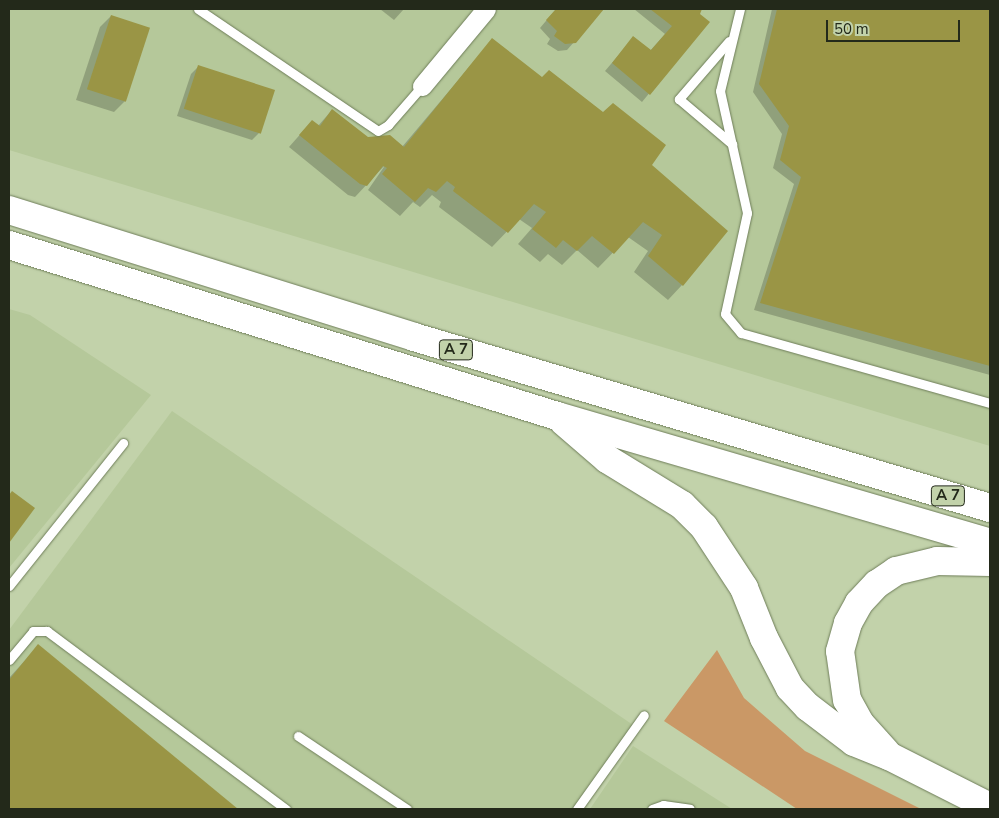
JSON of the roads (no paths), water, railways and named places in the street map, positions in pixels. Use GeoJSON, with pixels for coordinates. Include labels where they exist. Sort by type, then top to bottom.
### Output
{"type":"FeatureCollection","features":[{"type":"Feature","properties":{"kind":"highway","name":"A 7"},"geometry":{"type":"LineString","coordinates":[[9,210],[414,337],[990,508]]}},
{"type":"Feature","properties":{"kind":"highway","name":"A 7"},"geometry":{"type":"LineString","coordinates":[[9,245],[558,416],[990,543]]}},
{"type":"Feature","properties":{"kind":"highway"},"geometry":{"type":"LineString","coordinates":[[558,416],[607,459],[682,505],[704,527],[744,588],[790,688],[830,726],[854,742],[889,756],[990,807]]}},
{"type":"Feature","properties":{"kind":"highway"},"geometry":{"type":"LineString","coordinates":[[889,756],[860,722],[847,700],[840,651],[848,623],[859,603],[876,584],[896,571],[938,561],[990,562]]}},
{"type":"Feature","properties":{"kind":"street"},"geometry":{"type":"LineString","coordinates":[[422,86],[486,9]]}},
{"type":"Feature","properties":{"kind":"lane"},"geometry":{"type":"LineString","coordinates":[[198,9],[378,131],[388,125],[422,86]]}},
{"type":"Feature","properties":{"kind":"lane"},"geometry":{"type":"LineString","coordinates":[[740,9],[731,39],[720,91],[747,213],[725,314],[741,333],[990,403]]}},
{"type":"Feature","properties":{"kind":"lane"},"geometry":{"type":"LineString","coordinates":[[731,39],[679,99],[732,144]]}},
{"type":"Feature","properties":{"kind":"lane"},"geometry":{"type":"LineString","coordinates":[[9,586],[124,443]]}},
{"type":"Feature","properties":{"kind":"lane"},"geometry":{"type":"LineString","coordinates":[[9,660],[33,631],[47,631],[286,809]]}},
{"type":"Feature","properties":{"kind":"lane"},"geometry":{"type":"LineString","coordinates":[[577,809],[644,715]]}},
{"type":"Feature","properties":{"kind":"lane"},"geometry":{"type":"LineString","coordinates":[[298,736],[407,809]]}},
{"type":"Feature","properties":{"kind":"lane"},"geometry":{"type":"LineString","coordinates":[[652,809],[663,805],[690,809]]}}]}
